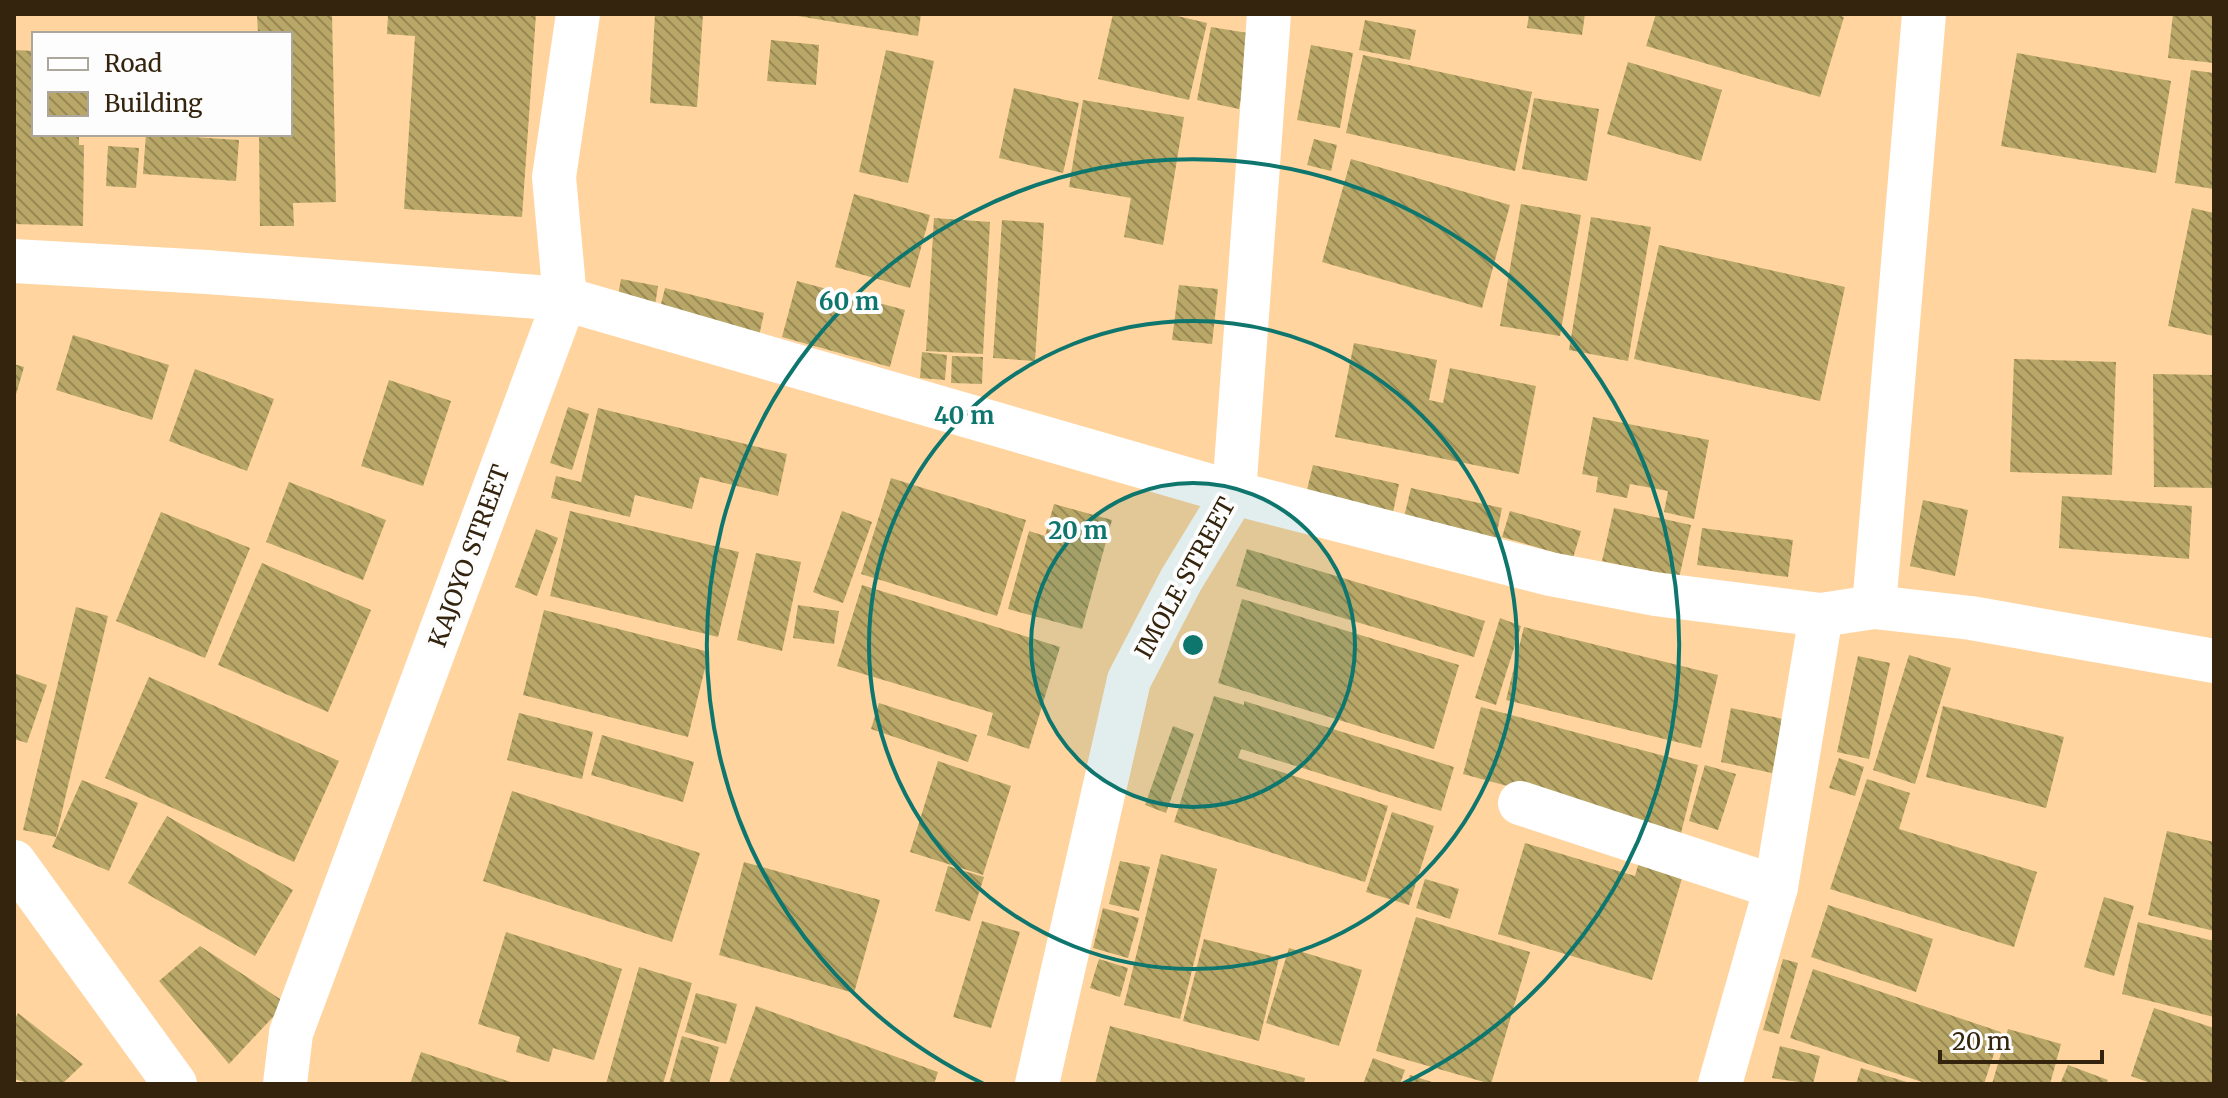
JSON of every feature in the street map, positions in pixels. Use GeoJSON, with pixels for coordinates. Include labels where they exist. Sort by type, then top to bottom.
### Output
{"type":"FeatureCollection","features":[{"type":"Feature","properties":{"kind":"street","name":"KAJOYO STREET"},"geometry":{"type":"LineString","coordinates":[[285,1084],[291,1033],[565,299],[554,177],[578,14]]}},
{"type":"Feature","properties":{"kind":"street","name":"IMOLE STREET"},"geometry":{"type":"LineString","coordinates":[[1037,1084],[1129,680],[1181,580],[1234,493],[1269,14]]}},
{"type":"Feature","properties":{"kind":"street"},"geometry":{"type":"LineString","coordinates":[[1874,607],[1924,14]]}},
{"type":"Feature","properties":{"kind":"street"},"geometry":{"type":"LineString","coordinates":[[14,261],[565,299],[1234,493],[1550,574],[1655,594],[1821,615],[1874,607],[1971,618],[2214,661]]}},
{"type":"Feature","properties":{"kind":"street"},"geometry":{"type":"LineString","coordinates":[[1720,1084],[1776,887],[1821,615]]}},
{"type":"Feature","properties":{"kind":"street"},"geometry":{"type":"LineString","coordinates":[[1520,803],[1776,887]]}},
{"type":"Feature","properties":{"kind":"street"},"geometry":{"type":"LineString","coordinates":[[14,862],[175,1084]]}},
{"type":"Feature","properties":{"kind":"building"},"geometry":{"type":"Polygon","coordinates":[[[257,14],[332,14],[336,202],[293,203],[294,226],[260,226],[259,136],[292,136],[292,32],[258,32],[257,14]]]}},
{"type":"Feature","properties":{"kind":"building"},"geometry":{"type":"Polygon","coordinates":[[[388,14],[536,14],[522,217],[404,209],[415,36],[387,34],[388,14]]]}},
{"type":"Feature","properties":{"kind":"building"},"geometry":{"type":"Polygon","coordinates":[[[655,14],[703,14],[697,107],[650,103],[655,14]]]}},
{"type":"Feature","properties":{"kind":"building"},"geometry":{"type":"Polygon","coordinates":[[[786,14],[921,14],[918,36],[786,14]]]}},
{"type":"Feature","properties":{"kind":"building"},"geometry":{"type":"Polygon","coordinates":[[[1113,14],[1169,14],[1207,23],[1189,100],[1098,79],[1113,14]]]}},
{"type":"Feature","properties":{"kind":"building"},"geometry":{"type":"Polygon","coordinates":[[[1529,14],[1585,14],[1582,35],[1527,28],[1529,14]]]}},
{"type":"Feature","properties":{"kind":"building"},"geometry":{"type":"Polygon","coordinates":[[[1656,14],[1835,14],[1844,17],[1820,97],[1646,46],[1656,14]]]}},
{"type":"Feature","properties":{"kind":"building"},"geometry":{"type":"Polygon","coordinates":[[[2173,14],[2214,14],[2214,63],[2168,58],[2173,14]]]}},
{"type":"Feature","properties":{"kind":"building"},"geometry":{"type":"Polygon","coordinates":[[[1365,20],[1416,30],[1410,60],[1359,50],[1365,20]]]}},
{"type":"Feature","properties":{"kind":"building"},"geometry":{"type":"Polygon","coordinates":[[[1211,27],[1254,34],[1239,109],[1197,100],[1211,27]]]}},
{"type":"Feature","properties":{"kind":"building"},"geometry":{"type":"Polygon","coordinates":[[[771,40],[819,45],[816,85],[767,81],[771,40]]]}},
{"type":"Feature","properties":{"kind":"building"},"geometry":{"type":"Polygon","coordinates":[[[1311,45],[1353,53],[1340,128],[1297,120],[1311,45]]]}},
{"type":"Feature","properties":{"kind":"building"},"geometry":{"type":"Polygon","coordinates":[[[14,50],[32,51],[32,136],[79,136],[79,145],[84,145],[83,226],[14,224],[14,50]]]}},
{"type":"Feature","properties":{"kind":"building"},"geometry":{"type":"Polygon","coordinates":[[[886,50],[934,61],[908,183],[859,172],[886,50]]]}},
{"type":"Feature","properties":{"kind":"building"},"geometry":{"type":"Polygon","coordinates":[[[2017,53],[2171,81],[2156,173],[2001,146],[2017,53]]]}},
{"type":"Feature","properties":{"kind":"building"},"geometry":{"type":"Polygon","coordinates":[[[1363,55],[1532,92],[1515,171],[1346,133],[1363,55]]]}},
{"type":"Feature","properties":{"kind":"building"},"geometry":{"type":"Polygon","coordinates":[[[1628,62],[1722,90],[1701,161],[1607,134],[1628,62]]]}},
{"type":"Feature","properties":{"kind":"building"},"geometry":{"type":"Polygon","coordinates":[[[2191,70],[2214,73],[2214,189],[2175,183],[2191,70]]]}},
{"type":"Feature","properties":{"kind":"building"},"geometry":{"type":"Polygon","coordinates":[[[1014,88],[1079,103],[1063,173],[999,158],[1014,88]]]}},
{"type":"Feature","properties":{"kind":"building"},"geometry":{"type":"Polygon","coordinates":[[[1534,98],[1599,109],[1587,181],[1522,169],[1534,98]]]}},
{"type":"Feature","properties":{"kind":"building"},"geometry":{"type":"Polygon","coordinates":[[[1083,100],[1184,117],[1163,245],[1124,237],[1131,198],[1069,187],[1083,100]]]}},
{"type":"Feature","properties":{"kind":"building"},"geometry":{"type":"Polygon","coordinates":[[[146,136],[239,140],[236,181],[143,174],[146,136]]]}},
{"type":"Feature","properties":{"kind":"building"},"geometry":{"type":"Polygon","coordinates":[[[1314,139],[1337,145],[1331,171],[1307,165],[1314,139]]]}},
{"type":"Feature","properties":{"kind":"building"},"geometry":{"type":"Polygon","coordinates":[[[108,146],[139,148],[136,188],[106,186],[108,146]]]}},
{"type":"Feature","properties":{"kind":"building"},"geometry":{"type":"Polygon","coordinates":[[[1351,159],[1510,205],[1482,308],[1322,262],[1351,159]]]}},
{"type":"Feature","properties":{"kind":"building"},"geometry":{"type":"Polygon","coordinates":[[[854,194],[930,215],[910,288],[835,267],[854,194]]]}},
{"type":"Feature","properties":{"kind":"building"},"geometry":{"type":"Polygon","coordinates":[[[1521,204],[1581,215],[1560,336],[1500,326],[1521,204]]]}},
{"type":"Feature","properties":{"kind":"building"},"geometry":{"type":"Polygon","coordinates":[[[2192,208],[2214,213],[2214,336],[2168,326],[2192,208]]]}},
{"type":"Feature","properties":{"kind":"building"},"geometry":{"type":"Polygon","coordinates":[[[1591,217],[1651,227],[1628,361],[1569,350],[1591,217]]]}},
{"type":"Feature","properties":{"kind":"building"},"geometry":{"type":"Polygon","coordinates":[[[934,218],[990,222],[983,354],[926,351],[934,218]]]}},
{"type":"Feature","properties":{"kind":"building"},"geometry":{"type":"Polygon","coordinates":[[[1002,220],[1044,223],[1035,361],[993,358],[1002,220]]]}},
{"type":"Feature","properties":{"kind":"building"},"geometry":{"type":"Polygon","coordinates":[[[1659,245],[1845,287],[1820,401],[1634,359],[1659,245]]]}},
{"type":"Feature","properties":{"kind":"building"},"geometry":{"type":"Polygon","coordinates":[[[621,279],[658,286],[653,319],[615,312],[621,279]]]}},
{"type":"Feature","properties":{"kind":"building"},"geometry":{"type":"Polygon","coordinates":[[[797,281],[905,310],[890,367],[782,337],[797,281]]]}},
{"type":"Feature","properties":{"kind":"building"},"geometry":{"type":"Polygon","coordinates":[[[1179,285],[1218,289],[1212,344],[1172,340],[1179,285]]]}},
{"type":"Feature","properties":{"kind":"building"},"geometry":{"type":"Polygon","coordinates":[[[665,288],[764,313],[757,345],[657,320],[665,288]]]}},
{"type":"Feature","properties":{"kind":"building"},"geometry":{"type":"Polygon","coordinates":[[[73,335],[169,365],[152,420],[56,390],[73,335]]]}},
{"type":"Feature","properties":{"kind":"building"},"geometry":{"type":"Polygon","coordinates":[[[1354,343],[1437,360],[1429,400],[1443,403],[1450,368],[1536,386],[1519,474],[1335,437],[1354,343]]]}},
{"type":"Feature","properties":{"kind":"building"},"geometry":{"type":"Polygon","coordinates":[[[922,352],[947,355],[945,380],[920,378],[922,352]]]}},
{"type":"Feature","properties":{"kind":"building"},"geometry":{"type":"Polygon","coordinates":[[[952,356],[983,357],[982,384],[951,383],[952,356]]]}},
{"type":"Feature","properties":{"kind":"building"},"geometry":{"type":"Polygon","coordinates":[[[2014,359],[2116,362],[2112,475],[2010,472],[2014,359]]]}},
{"type":"Feature","properties":{"kind":"building"},"geometry":{"type":"Polygon","coordinates":[[[14,364],[24,367],[15,398],[14,398],[14,364]]]}},
{"type":"Feature","properties":{"kind":"building"},"geometry":{"type":"Polygon","coordinates":[[[195,369],[274,399],[247,471],[169,441],[195,369]]]}},
{"type":"Feature","properties":{"kind":"building"},"geometry":{"type":"Polygon","coordinates":[[[2153,374],[2214,375],[2214,488],[2154,487],[2153,374]]]}},
{"type":"Feature","properties":{"kind":"building"},"geometry":{"type":"Polygon","coordinates":[[[389,380],[451,401],[423,486],[361,466],[389,380]]]}},
{"type":"Feature","properties":{"kind":"building"},"geometry":{"type":"Polygon","coordinates":[[[568,407],[589,414],[572,470],[550,463],[568,407]]]}},
{"type":"Feature","properties":{"kind":"building"},"geometry":{"type":"Polygon","coordinates":[[[598,408],[787,454],[778,496],[700,477],[692,509],[635,495],[630,517],[551,498],[556,476],[581,482],[598,408]]]}},
{"type":"Feature","properties":{"kind":"building"},"geometry":{"type":"Polygon","coordinates":[[[1593,417],[1709,440],[1694,519],[1664,512],[1668,491],[1630,484],[1627,498],[1596,492],[1598,477],[1582,474],[1593,417]]]}},
{"type":"Feature","properties":{"kind":"building"},"geometry":{"type":"Polygon","coordinates":[[[1313,465],[1399,484],[1392,517],[1305,498],[1313,465]]]}},
{"type":"Feature","properties":{"kind":"building"},"geometry":{"type":"Polygon","coordinates":[[[891,478],[1026,520],[997,616],[861,574],[891,478]]]}},
{"type":"Feature","properties":{"kind":"building"},"geometry":{"type":"Polygon","coordinates":[[[289,482],[386,520],[363,580],[266,542],[289,482]]]}},
{"type":"Feature","properties":{"kind":"building"},"geometry":{"type":"Polygon","coordinates":[[[1411,488],[1502,508],[1496,538],[1404,517],[1411,488]]]}},
{"type":"Feature","properties":{"kind":"building"},"geometry":{"type":"Polygon","coordinates":[[[2062,496],[2192,506],[2189,559],[2059,548],[2062,496]]]}},
{"type":"Feature","properties":{"kind":"building"},"geometry":{"type":"Polygon","coordinates":[[[1923,500],[1968,510],[1955,576],[1910,566],[1923,500]]]}},
{"type":"Feature","properties":{"kind":"building"},"geometry":{"type":"Polygon","coordinates":[[[1054,504],[1112,520],[1082,629],[1008,609],[1029,531],[1045,536],[1054,504]]]}},
{"type":"Feature","properties":{"kind":"building"},"geometry":{"type":"Polygon","coordinates":[[[1614,508],[1691,525],[1679,578],[1602,561],[1614,508]]]}},
{"type":"Feature","properties":{"kind":"building"},"geometry":{"type":"Polygon","coordinates":[[[570,511],[739,552],[718,637],[550,596],[570,511]]]}},
{"type":"Feature","properties":{"kind":"building"},"geometry":{"type":"Polygon","coordinates":[[[842,511],[872,522],[843,603],[813,592],[842,511]]]}},
{"type":"Feature","properties":{"kind":"building"},"geometry":{"type":"Polygon","coordinates":[[[1510,511],[1581,531],[1573,558],[1502,537],[1510,511]]]}},
{"type":"Feature","properties":{"kind":"building"},"geometry":{"type":"Polygon","coordinates":[[[161,512],[250,548],[205,658],[116,621],[161,512]]]}},
{"type":"Feature","properties":{"kind":"building"},"geometry":{"type":"Polygon","coordinates":[[[1702,528],[1793,540],[1788,577],[1697,565],[1702,528]]]}},
{"type":"Feature","properties":{"kind":"building"},"geometry":{"type":"Polygon","coordinates":[[[536,529],[558,538],[537,596],[515,587],[536,529]]]}},
{"type":"Feature","properties":{"kind":"building"},"geometry":{"type":"Polygon","coordinates":[[[1247,549],[1485,621],[1474,657],[1236,586],[1247,549]]]}},
{"type":"Feature","properties":{"kind":"building"},"geometry":{"type":"Polygon","coordinates":[[[756,553],[801,562],[782,651],[737,640],[756,553]]]}},
{"type":"Feature","properties":{"kind":"building"},"geometry":{"type":"Polygon","coordinates":[[[262,563],[371,610],[328,712],[218,665],[262,563]]]}},
{"type":"Feature","properties":{"kind":"building"},"geometry":{"type":"Polygon","coordinates":[[[862,585],[1060,647],[1029,749],[987,735],[993,713],[837,666],[862,585]]]}},
{"type":"Feature","properties":{"kind":"building"},"geometry":{"type":"Polygon","coordinates":[[[1242,599],[1459,665],[1434,749],[1218,683],[1242,599]]]}},
{"type":"Feature","properties":{"kind":"building"},"geometry":{"type":"Polygon","coordinates":[[[798,605],[839,611],[834,644],[793,638],[798,605]]]}},
{"type":"Feature","properties":{"kind":"building"},"geometry":{"type":"Polygon","coordinates":[[[76,607],[108,616],[56,837],[23,830],[76,607]]]}},
{"type":"Feature","properties":{"kind":"building"},"geometry":{"type":"Polygon","coordinates":[[[544,610],[709,652],[688,737],[523,695],[544,610]]]}},
{"type":"Feature","properties":{"kind":"building"},"geometry":{"type":"Polygon","coordinates":[[[1500,618],[1521,626],[1496,705],[1475,698],[1500,618]]]}},
{"type":"Feature","properties":{"kind":"building"},"geometry":{"type":"Polygon","coordinates":[[[1524,627],[1718,675],[1701,748],[1506,700],[1524,627]]]}},
{"type":"Feature","properties":{"kind":"building"},"geometry":{"type":"Polygon","coordinates":[[[1909,655],[1951,668],[1915,784],[1873,770],[1909,655]]]}},
{"type":"Feature","properties":{"kind":"building"},"geometry":{"type":"Polygon","coordinates":[[[1858,656],[1890,663],[1869,759],[1837,752],[1858,656]]]}},
{"type":"Feature","properties":{"kind":"building"},"geometry":{"type":"Polygon","coordinates":[[[14,673],[47,685],[27,743],[14,739],[14,673]]]}},
{"type":"Feature","properties":{"kind":"building"},"geometry":{"type":"Polygon","coordinates":[[[149,677],[339,761],[294,862],[105,778],[149,677]]]}},
{"type":"Feature","properties":{"kind":"building"},"geometry":{"type":"Polygon","coordinates":[[[1214,696],[1244,705],[1244,701],[1454,767],[1441,811],[1241,749],[1238,758],[1388,806],[1365,882],[1174,822],[1214,696]]]}},
{"type":"Feature","properties":{"kind":"building"},"geometry":{"type":"Polygon","coordinates":[[[879,703],[977,735],[968,762],[871,729],[879,703]]]}},
{"type":"Feature","properties":{"kind":"building"},"geometry":{"type":"Polygon","coordinates":[[[1943,706],[2064,737],[2046,808],[1926,777],[1943,706]]]}},
{"type":"Feature","properties":{"kind":"building"},"geometry":{"type":"Polygon","coordinates":[[[1481,707],[1698,765],[1681,833],[1463,774],[1481,707]]]}},
{"type":"Feature","properties":{"kind":"building"},"geometry":{"type":"Polygon","coordinates":[[[1731,708],[1783,719],[1772,773],[1721,762],[1731,708]]]}},
{"type":"Feature","properties":{"kind":"building"},"geometry":{"type":"Polygon","coordinates":[[[519,713],[593,732],[582,779],[507,760],[519,713]]]}},
{"type":"Feature","properties":{"kind":"building"},"geometry":{"type":"Polygon","coordinates":[[[1173,726],[1194,734],[1166,813],[1145,805],[1173,726]]]}},
{"type":"Feature","properties":{"kind":"building"},"geometry":{"type":"Polygon","coordinates":[[[602,735],[694,762],[683,802],[591,775],[602,735]]]}},
{"type":"Feature","properties":{"kind":"building"},"geometry":{"type":"Polygon","coordinates":[[[1839,758],[1864,767],[1855,796],[1829,788],[1839,758]]]}},
{"type":"Feature","properties":{"kind":"building"},"geometry":{"type":"Polygon","coordinates":[[[938,761],[1011,786],[983,875],[910,852],[938,761]]]}},
{"type":"Feature","properties":{"kind":"building"},"geometry":{"type":"Polygon","coordinates":[[[1705,765],[1736,774],[1718,830],[1689,821],[1705,765]]]}},
{"type":"Feature","properties":{"kind":"building"},"geometry":{"type":"Polygon","coordinates":[[[1867,779],[1910,793],[1899,829],[2037,872],[2014,947],[1830,889],[1867,779]]]}},
{"type":"Feature","properties":{"kind":"building"},"geometry":{"type":"Polygon","coordinates":[[[82,780],[138,803],[109,871],[52,847],[82,780]]]}},
{"type":"Feature","properties":{"kind":"building"},"geometry":{"type":"Polygon","coordinates":[[[512,791],[700,853],[672,942],[483,881],[512,791]]]}},
{"type":"Feature","properties":{"kind":"building"},"geometry":{"type":"Polygon","coordinates":[[[1392,812],[1434,826],[1409,905],[1366,892],[1392,812]]]}},
{"type":"Feature","properties":{"kind":"building"},"geometry":{"type":"Polygon","coordinates":[[[167,816],[293,890],[255,956],[128,883],[167,816]]]}},
{"type":"Feature","properties":{"kind":"building"},"geometry":{"type":"Polygon","coordinates":[[[2167,831],[2214,842],[2214,931],[2148,915],[2167,831]]]}},
{"type":"Feature","properties":{"kind":"building"},"geometry":{"type":"Polygon","coordinates":[[[1525,843],[1635,876],[1641,855],[1685,868],[1652,980],[1498,934],[1525,843]]]}},
{"type":"Feature","properties":{"kind":"building"},"geometry":{"type":"Polygon","coordinates":[[[1161,854],[1217,869],[1180,1019],[1124,1005],[1161,854]]]}},
{"type":"Feature","properties":{"kind":"building"},"geometry":{"type":"Polygon","coordinates":[[[1120,861],[1150,867],[1139,911],[1109,904],[1120,861]]]}},
{"type":"Feature","properties":{"kind":"building"},"geometry":{"type":"Polygon","coordinates":[[[744,862],[880,900],[854,993],[719,955],[744,862]]]}},
{"type":"Feature","properties":{"kind":"building"},"geometry":{"type":"Polygon","coordinates":[[[948,866],[984,877],[970,921],[935,911],[948,866]]]}},
{"type":"Feature","properties":{"kind":"building"},"geometry":{"type":"Polygon","coordinates":[[[1425,879],[1459,889],[1450,919],[1416,908],[1425,879]]]}},
{"type":"Feature","properties":{"kind":"building"},"geometry":{"type":"Polygon","coordinates":[[[2104,897],[2134,906],[2114,976],[2084,967],[2104,897]]]}},
{"type":"Feature","properties":{"kind":"building"},"geometry":{"type":"Polygon","coordinates":[[[1828,905],[1933,939],[1916,992],[1811,957],[1828,905]]]}},
{"type":"Feature","properties":{"kind":"building"},"geometry":{"type":"Polygon","coordinates":[[[1103,908],[1139,918],[1128,958],[1093,948],[1103,908]]]}},
{"type":"Feature","properties":{"kind":"building"},"geometry":{"type":"Polygon","coordinates":[[[1416,917],[1530,952],[1491,1084],[1376,1051],[1416,917]]]}},
{"type":"Feature","properties":{"kind":"building"},"geometry":{"type":"Polygon","coordinates":[[[982,921],[1020,932],[991,1028],[953,1017],[982,921]]]}},
{"type":"Feature","properties":{"kind":"building"},"geometry":{"type":"Polygon","coordinates":[[[2138,922],[2214,941],[2214,1017],[2122,994],[2138,922]]]}},
{"type":"Feature","properties":{"kind":"building"},"geometry":{"type":"Polygon","coordinates":[[[506,932],[622,969],[594,1060],[553,1048],[549,1062],[516,1052],[520,1037],[478,1024],[506,932]]]}},
{"type":"Feature","properties":{"kind":"building"},"geometry":{"type":"Polygon","coordinates":[[[1204,939],[1279,958],[1259,1041],[1183,1021],[1204,939]]]}},
{"type":"Feature","properties":{"kind":"building"},"geometry":{"type":"Polygon","coordinates":[[[200,946],[286,1003],[229,1064],[159,981],[200,946]]]}},
{"type":"Feature","properties":{"kind":"building"},"geometry":{"type":"Polygon","coordinates":[[[1289,948],[1362,970],[1339,1046],[1266,1023],[1289,948]]]}},
{"type":"Feature","properties":{"kind":"building"},"geometry":{"type":"Polygon","coordinates":[[[1099,959],[1128,968],[1120,997],[1090,988],[1099,959]]]}},
{"type":"Feature","properties":{"kind":"building"},"geometry":{"type":"Polygon","coordinates":[[[1783,959],[1798,963],[1779,1034],[1763,1030],[1783,959]]]}},
{"type":"Feature","properties":{"kind":"building"},"geometry":{"type":"Polygon","coordinates":[[[639,967],[692,983],[663,1084],[606,1084],[639,967]]]}},
{"type":"Feature","properties":{"kind":"building"},"geometry":{"type":"Polygon","coordinates":[[[1813,969],[2001,1032],[1984,1084],[1928,1084],[1790,1038],[1813,969]]]}},
{"type":"Feature","properties":{"kind":"building"},"geometry":{"type":"Polygon","coordinates":[[[696,993],[737,1004],[726,1044],[685,1032],[696,993]]]}},
{"type":"Feature","properties":{"kind":"building"},"geometry":{"type":"Polygon","coordinates":[[[756,1006],[938,1072],[934,1084],[729,1082],[756,1006]]]}},
{"type":"Feature","properties":{"kind":"building"},"geometry":{"type":"Polygon","coordinates":[[[2154,1008],[2214,1028],[2214,1084],[2153,1084],[2131,1076],[2154,1008]]]}},
{"type":"Feature","properties":{"kind":"building"},"geometry":{"type":"Polygon","coordinates":[[[18,1013],[83,1064],[62,1084],[31,1084],[14,1079],[14,1021],[18,1013]]]}},
{"type":"Feature","properties":{"kind":"building"},"geometry":{"type":"Polygon","coordinates":[[[1110,1026],[1305,1078],[1304,1084],[1095,1084],[1110,1026]]]}},
{"type":"Feature","properties":{"kind":"building"},"geometry":{"type":"Polygon","coordinates":[[[2008,1029],[2061,1044],[2050,1084],[1992,1084],[2008,1029]]]}},
{"type":"Feature","properties":{"kind":"building"},"geometry":{"type":"Polygon","coordinates":[[[682,1036],[719,1047],[709,1084],[669,1084],[682,1036]]]}},
{"type":"Feature","properties":{"kind":"building"},"geometry":{"type":"Polygon","coordinates":[[[1780,1046],[1820,1056],[1813,1084],[1772,1078],[1780,1046]]]}},
{"type":"Feature","properties":{"kind":"building"},"geometry":{"type":"Polygon","coordinates":[[[421,1052],[514,1083],[514,1084],[410,1084],[421,1052]]]}},
{"type":"Feature","properties":{"kind":"building"},"geometry":{"type":"Polygon","coordinates":[[[1373,1058],[1405,1070],[1400,1084],[1363,1084],[1373,1058]]]}},
{"type":"Feature","properties":{"kind":"building"},"geometry":{"type":"Polygon","coordinates":[[[2068,1065],[2108,1080],[2106,1084],[2060,1084],[2068,1065]]]}},
{"type":"Feature","properties":{"kind":"building"},"geometry":{"type":"Polygon","coordinates":[[[1861,1068],[1910,1083],[1910,1084],[1856,1084],[1861,1068]]]}},
{"type":"Feature","properties":{"kind":"building"},"geometry":{"type":"Polygon","coordinates":[[[1410,1075],[1435,1083],[1435,1084],[1407,1084],[1410,1075]]]}}]}
